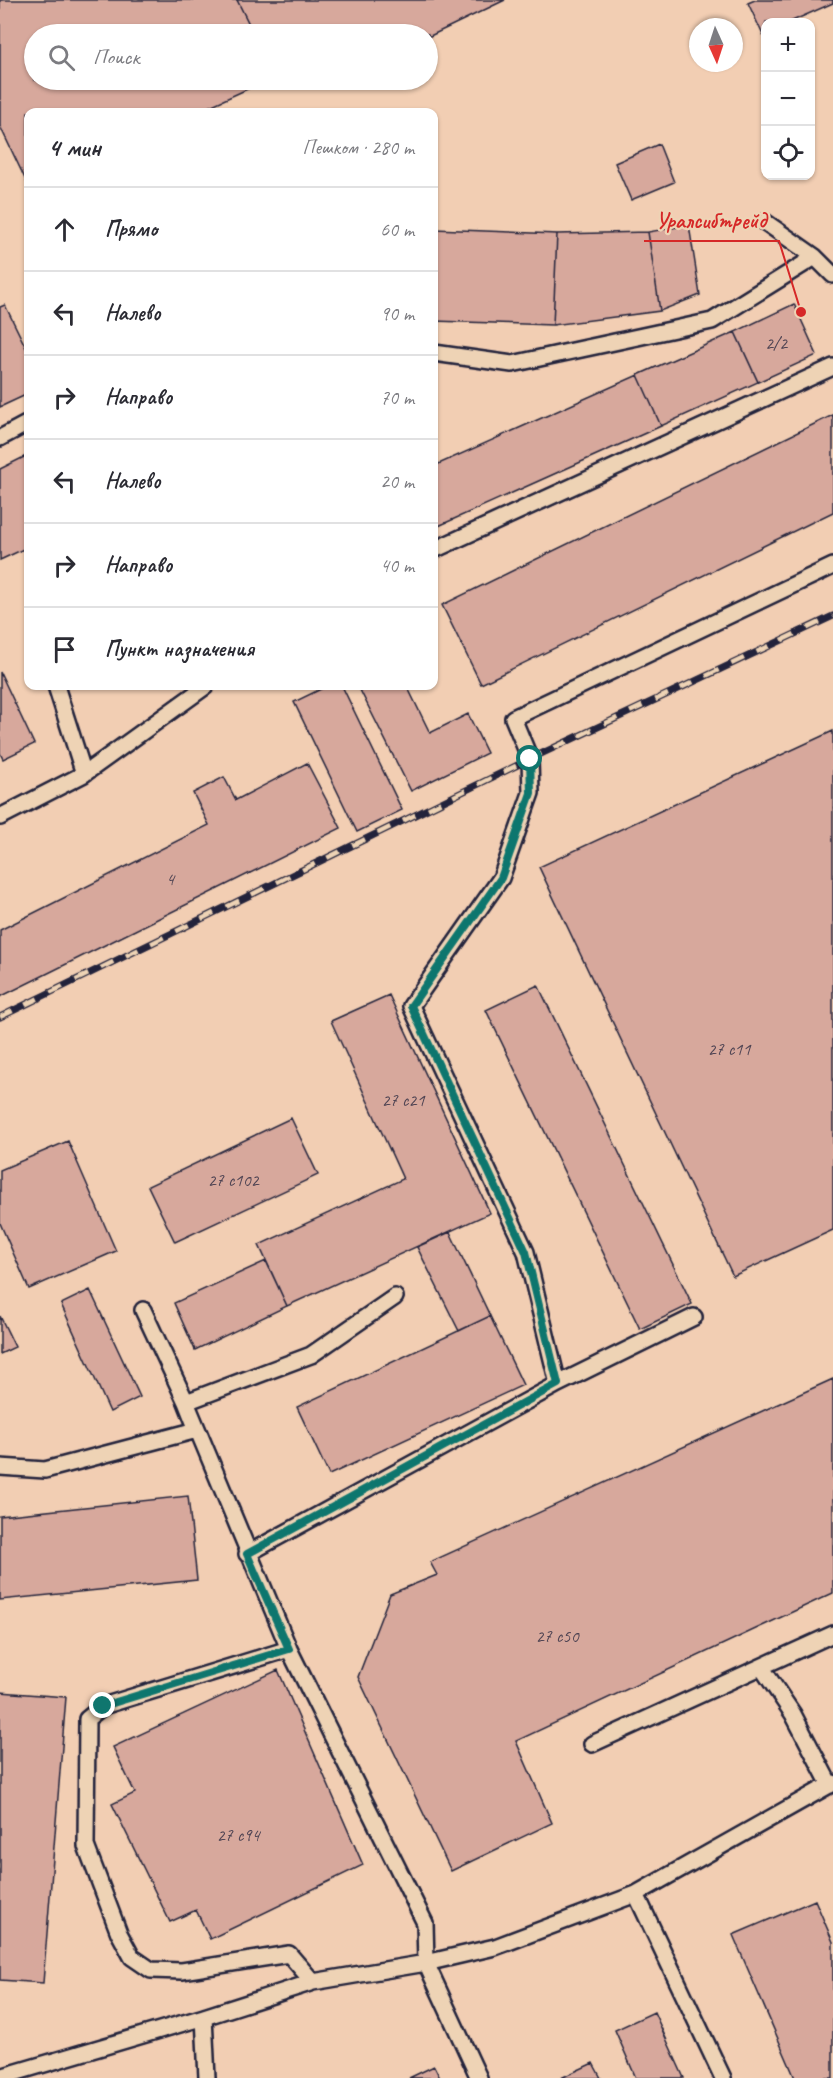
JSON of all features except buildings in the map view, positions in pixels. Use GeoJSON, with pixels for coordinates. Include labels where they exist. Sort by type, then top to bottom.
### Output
{"type":"FeatureCollection","features":[{"type":"Feature","properties":{"kind":"lane"},"geometry":{"type":"LineString","coordinates":[[765,222],[815,257],[833,275]]}},
{"type":"Feature","properties":{"kind":"lane"},"geometry":{"type":"LineString","coordinates":[[438,354],[512,364],[712,321],[815,257]]}},
{"type":"Feature","properties":{"kind":"lane"},"geometry":{"type":"LineString","coordinates":[[438,548],[833,367]]}},
{"type":"Feature","properties":{"kind":"lane"},"geometry":{"type":"LineString","coordinates":[[0,438],[24,425]]}},
{"type":"Feature","properties":{"kind":"lane"},"geometry":{"type":"LineString","coordinates":[[558,1384],[526,1252],[411,1006],[501,878],[531,793],[530,759],[513,718],[833,566]]}},
{"type":"Feature","properties":{"kind":"lane"},"geometry":{"type":"LineString","coordinates":[[57,690],[84,774]]}},
{"type":"Feature","properties":{"kind":"lane"},"geometry":{"type":"LineString","coordinates":[[0,817],[84,774],[200,690]]}},
{"type":"Feature","properties":{"kind":"lane"},"geometry":{"type":"LineString","coordinates":[[186,1402],[311,1355],[395,1297]]}},
{"type":"Feature","properties":{"kind":"lane"},"geometry":{"type":"LineString","coordinates":[[142,1310],[186,1402],[247,1554],[289,1649],[425,1923],[426,1963],[480,2078]]}},
{"type":"Feature","properties":{"kind":"lane"},"geometry":{"type":"LineString","coordinates":[[247,1554],[558,1384],[694,1317]]}},
{"type":"Feature","properties":{"kind":"lane"},"geometry":{"type":"LineString","coordinates":[[0,1467],[45,1470],[197,1430]]}},
{"type":"Feature","properties":{"kind":"lane"},"geometry":{"type":"LineString","coordinates":[[592,1744],[833,1634]]}},
{"type":"Feature","properties":{"kind":"lane"},"geometry":{"type":"LineString","coordinates":[[289,1649],[103,1706],[87,1719],[86,1846],[119,1934],[132,1957],[152,1970],[182,1971],[289,1954],[312,1982]]}},
{"type":"Feature","properties":{"kind":"lane"},"geometry":{"type":"LineString","coordinates":[[0,2077],[204,2017],[312,1982],[426,1963],[495,1947],[636,1894],[831,1784],[793,1714],[762,1668]]}},
{"type":"Feature","properties":{"kind":"lane"},"geometry":{"type":"LineString","coordinates":[[636,1894],[723,2078]]}},
{"type":"Feature","properties":{"kind":"lane"},"geometry":{"type":"LineString","coordinates":[[204,2017],[207,2078]]}},
{"type":"Feature","properties":{"kind":"railway"},"geometry":{"type":"LineString","coordinates":[[0,1017],[530,759],[833,616]]}},
{"type":"Feature","properties":{"kind":"place","name":"Уралcибтрейд"},"geometry":{"type":"Point","coordinates":[801,312]}},
{"type":"Feature","properties":{"kind":"route"},"geometry":{"type":"LineString","coordinates":[[103,1706],[289,1649],[247,1554],[558,1384],[526,1252],[411,1006],[501,878],[531,793],[530,759]]}}]}
